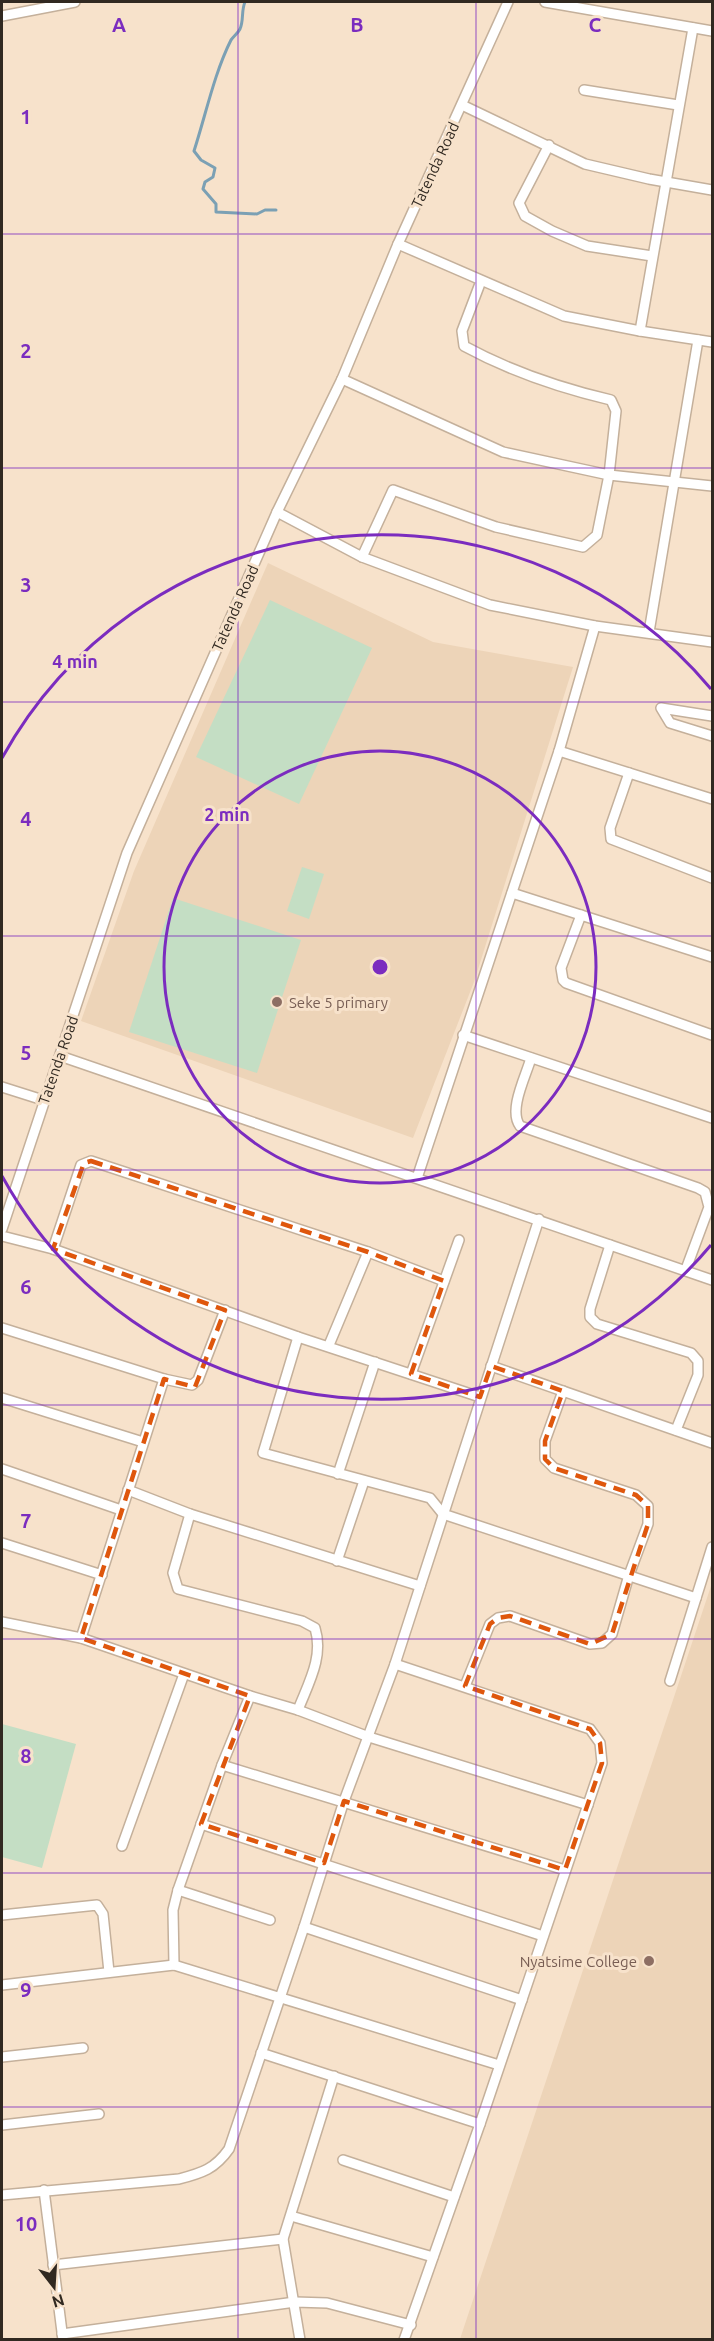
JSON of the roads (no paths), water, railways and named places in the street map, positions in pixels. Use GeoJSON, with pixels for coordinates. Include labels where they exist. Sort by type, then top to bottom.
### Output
{"type":"FeatureCollection","features":[{"type":"Feature","properties":{"kind":"street"},"geometry":{"type":"LineString","coordinates":[[2,16],[75,2]]}},
{"type":"Feature","properties":{"kind":"street","name":"Tatenda Road"},"geometry":{"type":"LineString","coordinates":[[2,1229],[127,853],[277,512],[342,379],[398,244],[508,2]]}},
{"type":"Feature","properties":{"kind":"street"},"geometry":{"type":"LineString","coordinates":[[545,2],[712,31]]}},
{"type":"Feature","properties":{"kind":"street"},"geometry":{"type":"LineString","coordinates":[[640,331],[693,28]]}},
{"type":"Feature","properties":{"kind":"street"},"geometry":{"type":"LineString","coordinates":[[584,90],[678,105]]}},
{"type":"Feature","properties":{"kind":"street"},"geometry":{"type":"LineString","coordinates":[[462,105],[585,164],[649,179],[712,190]]}},
{"type":"Feature","properties":{"kind":"street"},"geometry":{"type":"LineString","coordinates":[[549,145],[519,202],[525,216],[587,246],[652,256]]}},
{"type":"Feature","properties":{"kind":"street"},"geometry":{"type":"LineString","coordinates":[[398,244],[564,316],[712,342]]}},
{"type":"Feature","properties":{"kind":"street"},"geometry":{"type":"LineString","coordinates":[[362,557],[393,489],[496,527],[583,547],[597,535],[609,475],[616,411],[611,400],[563,388],[489,360],[464,346],[462,331],[481,281]]}},
{"type":"Feature","properties":{"kind":"street"},"geometry":{"type":"LineString","coordinates":[[650,632],[698,340]]}},
{"type":"Feature","properties":{"kind":"street"},"geometry":{"type":"LineString","coordinates":[[342,379],[503,452],[609,475],[674,480],[712,486]]}},
{"type":"Feature","properties":{"kind":"street"},"geometry":{"type":"LineString","coordinates":[[277,512],[362,557],[490,605],[595,626],[712,642]]}},
{"type":"Feature","properties":{"kind":"street"},"geometry":{"type":"LineString","coordinates":[[417,1178],[559,751],[595,626]]}},
{"type":"Feature","properties":{"kind":"street"},"geometry":{"type":"LineString","coordinates":[[712,716],[661,708],[670,723],[712,735]]}},
{"type":"Feature","properties":{"kind":"street"},"geometry":{"type":"LineString","coordinates":[[559,751],[712,799]]}},
{"type":"Feature","properties":{"kind":"street"},"geometry":{"type":"LineString","coordinates":[[629,773],[610,828],[611,839],[712,878]]}},
{"type":"Feature","properties":{"kind":"street"},"geometry":{"type":"LineString","coordinates":[[512,893],[712,957]]}},
{"type":"Feature","properties":{"kind":"street"},"geometry":{"type":"LineString","coordinates":[[581,915],[561,968],[561,974],[566,983],[712,1035]]}},
{"type":"Feature","properties":{"kind":"street"},"geometry":{"type":"LineString","coordinates":[[463,1035],[712,1118]]}},
{"type":"Feature","properties":{"kind":"street"},"geometry":{"type":"LineString","coordinates":[[60,1056],[686,1269],[712,1280]]}},
{"type":"Feature","properties":{"kind":"street"},"geometry":{"type":"LineString","coordinates":[[531,1058],[515,1109],[516,1121],[520,1126],[705,1192],[709,1207],[686,1269]]}},
{"type":"Feature","properties":{"kind":"street"},"geometry":{"type":"LineString","coordinates":[[2,1087],[43,1100]]}},
{"type":"Feature","properties":{"kind":"street"},"geometry":{"type":"LineString","coordinates":[[53,1249],[81,1166],[91,1161],[368,1252],[444,1281]]}},
{"type":"Feature","properties":{"kind":"street"},"geometry":{"type":"LineString","coordinates":[[2,2195],[179,2179],[201,2173],[220,2162],[229,2149],[304,1928],[344,1801],[395,1664],[480,1397],[540,1219]]}},
{"type":"Feature","properties":{"kind":"street"},"geometry":{"type":"LineString","coordinates":[[2,1236],[53,1249],[298,1337],[480,1397]]}},
{"type":"Feature","properties":{"kind":"street"},"geometry":{"type":"LineString","coordinates":[[411,1374],[459,1240]]}},
{"type":"Feature","properties":{"kind":"street"},"geometry":{"type":"LineString","coordinates":[[610,1245],[590,1309],[590,1317],[597,1324],[691,1353],[698,1361],[698,1375],[676,1430]]}},
{"type":"Feature","properties":{"kind":"street"},"geometry":{"type":"LineString","coordinates":[[329,1346],[368,1252]]}},
{"type":"Feature","properties":{"kind":"street"},"geometry":{"type":"LineString","coordinates":[[2,1328],[187,1385],[196,1383],[225,1310]]}},
{"type":"Feature","properties":{"kind":"street"},"geometry":{"type":"LineString","coordinates":[[298,1337],[263,1453],[430,1498],[443,1514],[696,1598]]}},
{"type":"Feature","properties":{"kind":"street"},"geometry":{"type":"LineString","coordinates":[[338,1474],[375,1362]]}},
{"type":"Feature","properties":{"kind":"street"},"geometry":{"type":"LineString","coordinates":[[491,1366],[712,1443]]}},
{"type":"Feature","properties":{"kind":"street"},"geometry":{"type":"LineString","coordinates":[[81,1638],[164,1379]]}},
{"type":"Feature","properties":{"kind":"street"},"geometry":{"type":"LineString","coordinates":[[465,1686],[490,1624],[498,1618],[510,1616],[590,1644],[602,1643],[612,1634],[629,1575],[648,1524],[648,1506],[636,1495],[554,1468],[545,1459],[545,1441],[563,1391]]}},
{"type":"Feature","properties":{"kind":"street"},"geometry":{"type":"LineString","coordinates":[[2,1398],[143,1442]]}},
{"type":"Feature","properties":{"kind":"street"},"geometry":{"type":"LineString","coordinates":[[2,1469],[121,1510]]}},
{"type":"Feature","properties":{"kind":"street"},"geometry":{"type":"LineString","coordinates":[[337,1561],[364,1481]]}},
{"type":"Feature","properties":{"kind":"street"},"geometry":{"type":"LineString","coordinates":[[128,1490],[190,1514],[420,1586]]}},
{"type":"Feature","properties":{"kind":"street"},"geometry":{"type":"LineString","coordinates":[[190,1514],[173,1573],[178,1589],[302,1621],[315,1628],[319,1641],[316,1664],[298,1710]]}},
{"type":"Feature","properties":{"kind":"street"},"geometry":{"type":"LineString","coordinates":[[2,1543],[102,1575]]}},
{"type":"Feature","properties":{"kind":"street"},"geometry":{"type":"LineString","coordinates":[[670,1681],[712,1547]]}},
{"type":"Feature","properties":{"kind":"street"},"geometry":{"type":"LineString","coordinates":[[2,1622],[81,1638],[250,1696],[298,1710],[369,1737],[588,1805]]}},
{"type":"Feature","properties":{"kind":"street"},"geometry":{"type":"LineString","coordinates":[[395,1664],[590,1729],[600,1743],[602,1763],[404,2340]]}},
{"type":"Feature","properties":{"kind":"street"},"geometry":{"type":"LineString","coordinates":[[122,1846],[184,1674]]}},
{"type":"Feature","properties":{"kind":"street"},"geometry":{"type":"LineString","coordinates":[[174,1965],[172,1910],[222,1766],[250,1696]]}},
{"type":"Feature","properties":{"kind":"street"},"geometry":{"type":"LineString","coordinates":[[222,1766],[344,1801],[566,1870]]}},
{"type":"Feature","properties":{"kind":"street"},"geometry":{"type":"LineString","coordinates":[[201,1824],[543,1936]]}},
{"type":"Feature","properties":{"kind":"street"},"geometry":{"type":"LineString","coordinates":[[178,1890],[270,1920]]}},
{"type":"Feature","properties":{"kind":"street"},"geometry":{"type":"LineString","coordinates":[[2,1915],[97,1905],[103,1914],[109,1972]]}},
{"type":"Feature","properties":{"kind":"street"},"geometry":{"type":"LineString","coordinates":[[304,1928],[522,2000]]}},
{"type":"Feature","properties":{"kind":"street"},"geometry":{"type":"LineString","coordinates":[[2,1985],[174,1965],[499,2065]]}},
{"type":"Feature","properties":{"kind":"street"},"geometry":{"type":"LineString","coordinates":[[2,2057],[83,2048]]}},
{"type":"Feature","properties":{"kind":"street"},"geometry":{"type":"LineString","coordinates":[[261,2053],[480,2124]]}},
{"type":"Feature","properties":{"kind":"street"},"geometry":{"type":"LineString","coordinates":[[300,2340],[283,2239],[334,2076]]}},
{"type":"Feature","properties":{"kind":"street"},"geometry":{"type":"LineString","coordinates":[[2,2125],[99,2114]]}},
{"type":"Feature","properties":{"kind":"street"},"geometry":{"type":"LineString","coordinates":[[343,2160],[454,2197]]}},
{"type":"Feature","properties":{"kind":"street"},"geometry":{"type":"LineString","coordinates":[[44,2190],[63,2337],[295,2302],[327,2303],[411,2325]]}},
{"type":"Feature","properties":{"kind":"street"},"geometry":{"type":"LineString","coordinates":[[291,2216],[433,2257]]}},
{"type":"Feature","properties":{"kind":"street"},"geometry":{"type":"LineString","coordinates":[[53,2265],[283,2239]]}},
{"type":"Feature","properties":{"kind":"waterway"},"geometry":{"type":"LineString","coordinates":[[245,2],[241,26],[231,40],[220,66],[194,151],[201,160],[215,168],[213,177],[205,182],[203,189],[216,204],[216,212],[257,214],[265,210],[276,210]]}},
{"type":"Feature","properties":{"kind":"place","name":"Seke 5 primary"},"geometry":{"type":"Point","coordinates":[277,1002]}},
{"type":"Feature","properties":{"kind":"place","name":"Nyatsime College"},"geometry":{"type":"Point","coordinates":[649,1961]}}]}
